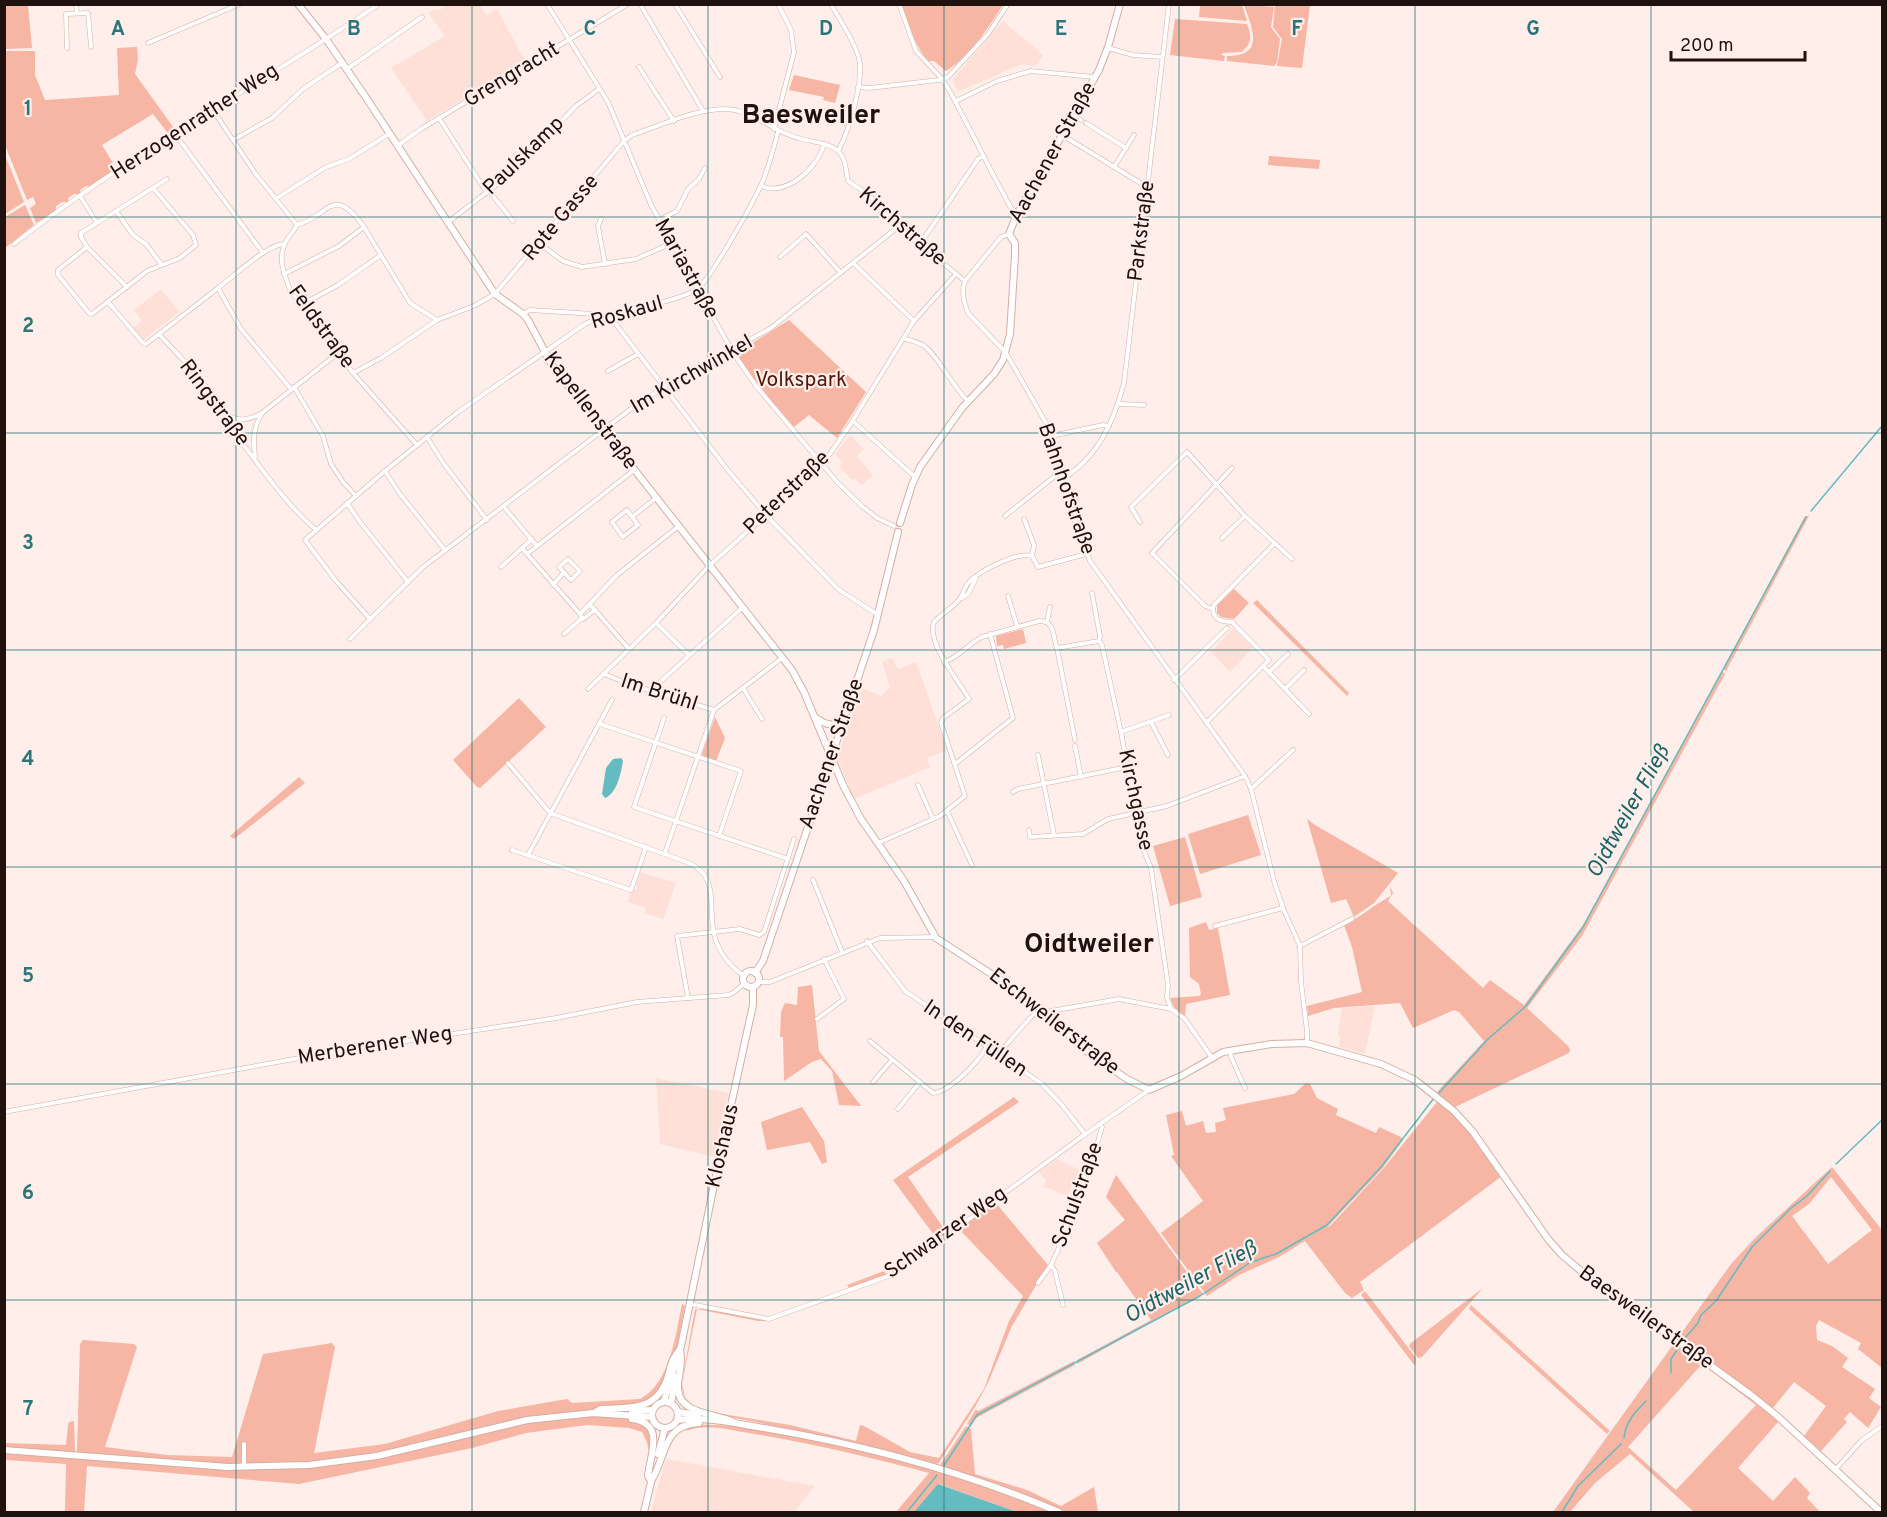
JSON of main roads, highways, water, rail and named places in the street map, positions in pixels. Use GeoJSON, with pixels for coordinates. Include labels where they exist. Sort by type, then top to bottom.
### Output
{"type":"FeatureCollection","features":[{"type":"Feature","properties":{"kind":"main road","name":"Kapellenstraße"},"geometry":{"type":"LineString","coordinates":[[298,4],[326,39],[495,294],[523,314],[532,326],[544,352],[783,658],[804,692],[832,756]]}},
{"type":"Feature","properties":{"kind":"main road","name":"Aachener Straße"},"geometry":{"type":"LineString","coordinates":[[755,973],[763,961],[878,615],[898,527],[915,477],[946,429],[968,401],[994,374],[1006,353],[1010,334],[1015,255],[1015,243],[1009,234],[1017,214],[1095,77],[1108,47],[1120,4]]}},
{"type":"Feature","properties":{"kind":"main road"},"geometry":{"type":"LineString","coordinates":[[815,718],[825,724],[834,725],[846,714]]}},
{"type":"Feature","properties":{"kind":"main road","name":"Eschweilerstraße"},"geometry":{"type":"LineString","coordinates":[[832,756],[861,819],[904,881],[936,938],[1040,1008],[1086,1051],[1127,1079],[1149,1090],[1212,1058]]}},
{"type":"Feature","properties":{"kind":"main road"},"geometry":{"type":"LineString","coordinates":[[825,778],[834,776],[842,780]]}},
{"type":"Feature","properties":{"kind":"main road"},"geometry":{"type":"LineString","coordinates":[[747,972],[755,973],[758,982],[754,990],[744,984],[743,975],[747,972]]}},
{"type":"Feature","properties":{"kind":"main road","name":"Kloshaus"},"geometry":{"type":"LineString","coordinates":[[680,1350],[754,990]]}},
{"type":"Feature","properties":{"kind":"main road","name":"Baesweilerstraße"},"geometry":{"type":"LineString","coordinates":[[1212,1058],[1230,1050],[1272,1044],[1307,1044],[1381,1064],[1415,1080],[1454,1111],[1473,1132],[1548,1239],[1562,1255],[1776,1415],[1881,1512]]}},
{"type":"Feature","properties":{"kind":"main road"},"geometry":{"type":"LineString","coordinates":[[668,1402],[679,1364],[680,1350]]}},
{"type":"Feature","properties":{"kind":"main road"},"geometry":{"type":"LineString","coordinates":[[593,1413],[601,1409],[636,1408],[650,1401],[665,1385],[673,1359],[680,1350]]}},
{"type":"Feature","properties":{"kind":"main road"},"geometry":{"type":"LineString","coordinates":[[680,1350],[682,1360],[678,1386],[682,1401],[692,1410],[720,1416],[736,1424]]}},
{"type":"Feature","properties":{"kind":"main road"},"geometry":{"type":"LineString","coordinates":[[668,1402],[678,1412],[815,1437],[922,1464],[1059,1512]]}},
{"type":"Feature","properties":{"kind":"main road"},"geometry":{"type":"LineString","coordinates":[[652,1414],[657,1404],[668,1402]]}},
{"type":"Feature","properties":{"kind":"main road"},"geometry":{"type":"LineString","coordinates":[[4,1450],[244,1467],[341,1462],[407,1449],[507,1424],[611,1411],[652,1414]]}},
{"type":"Feature","properties":{"kind":"main road"},"geometry":{"type":"LineString","coordinates":[[662,1428],[672,1426],[677,1420],[678,1412]]}},
{"type":"Feature","properties":{"kind":"main road"},"geometry":{"type":"LineString","coordinates":[[593,1413],[639,1420],[650,1427],[654,1438],[648,1476],[651,1481]]}},
{"type":"Feature","properties":{"kind":"main road"},"geometry":{"type":"LineString","coordinates":[[644,1512],[662,1428],[652,1414]]}},
{"type":"Feature","properties":{"kind":"main road"},"geometry":{"type":"LineString","coordinates":[[677,1420],[695,1419],[736,1424]]}},
{"type":"Feature","properties":{"kind":"main road"},"geometry":{"type":"LineString","coordinates":[[651,1481],[658,1472],[667,1442],[679,1429],[695,1423],[736,1424]]}},
{"type":"Feature","properties":{"kind":"water"},"geometry":{"type":"Polygon","coordinates":[[[621,758],[623,761],[618,782],[613,792],[605,798],[602,794],[606,768],[613,759],[621,758]]]}},
{"type":"Feature","properties":{"kind":"water"},"geometry":{"type":"Polygon","coordinates":[[[938,1484],[1017,1512],[914,1512],[938,1484]]]}},
{"type":"Feature","properties":{"kind":"waterway","name":"Oidtweiler Fließ"},"geometry":{"type":"LineString","coordinates":[[1811,511],[1882,426]]}},
{"type":"Feature","properties":{"kind":"waterway","name":"Oidtweiler Fließ"},"geometry":{"type":"LineString","coordinates":[[1439,1093],[1488,1039],[1526,1006],[1583,927],[1806,517]]}},
{"type":"Feature","properties":{"kind":"waterway","name":"Oidtweiler Fließ"},"geometry":{"type":"LineString","coordinates":[[943,1467],[977,1415],[1200,1296],[1251,1262],[1276,1254],[1327,1225],[1381,1167],[1434,1098]]}},
{"type":"Feature","properties":{"kind":"waterway"},"geometry":{"type":"LineString","coordinates":[[1836,1164],[1882,1120]]}},
{"type":"Feature","properties":{"kind":"waterway"},"geometry":{"type":"LineString","coordinates":[[1685,1338],[1698,1323],[1701,1315],[1716,1301],[1752,1247],[1791,1208],[1807,1196],[1830,1171]]}},
{"type":"Feature","properties":{"kind":"waterway"},"geometry":{"type":"LineString","coordinates":[[1671,1373],[1671,1359],[1677,1350]]}},
{"type":"Feature","properties":{"kind":"waterway"},"geometry":{"type":"LineString","coordinates":[[1624,1438],[1629,1422],[1646,1401]]}},
{"type":"Feature","properties":{"kind":"waterway"},"geometry":{"type":"LineString","coordinates":[[1562,1512],[1578,1486],[1621,1444]]}},
{"type":"Feature","properties":{"kind":"waterway","name":"Oidtweiler Fließ"},"geometry":{"type":"LineString","coordinates":[[907,1512],[937,1475]]}},
{"type":"Feature","properties":{"kind":"district","name":"Baesweiler"},"geometry":{"type":"Point","coordinates":[811,116]}},
{"type":"Feature","properties":{"kind":"district","name":"Oidtweiler"},"geometry":{"type":"Point","coordinates":[1089,945]}},
{"type":"Feature","properties":{"kind":"park label","name":"Volkspark"},"geometry":{"type":"Point","coordinates":[801,380]}}]}
